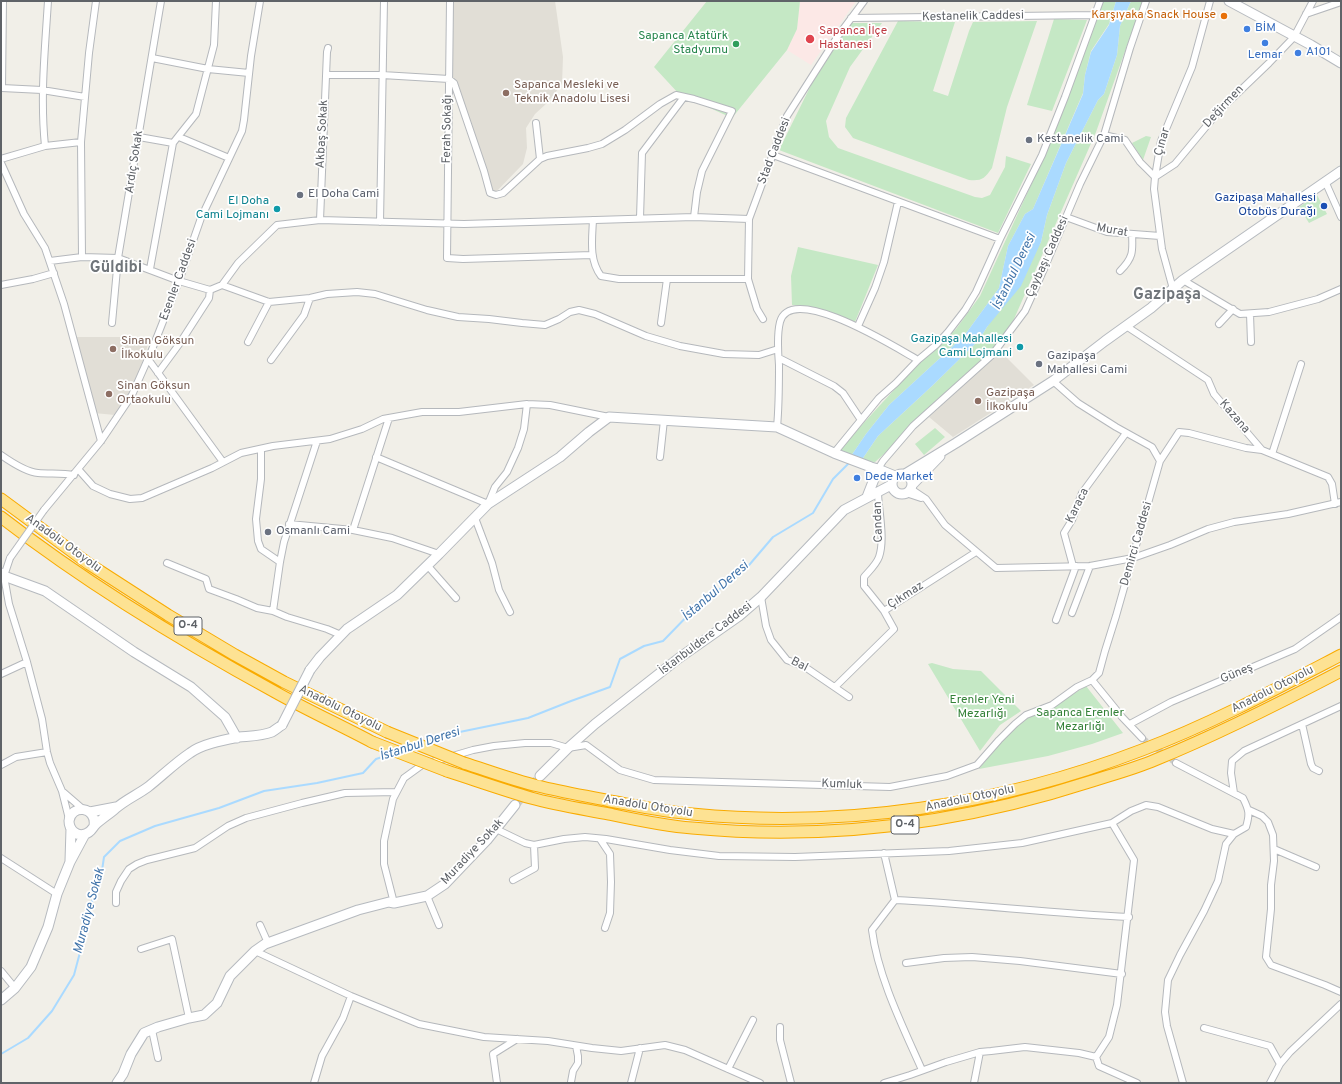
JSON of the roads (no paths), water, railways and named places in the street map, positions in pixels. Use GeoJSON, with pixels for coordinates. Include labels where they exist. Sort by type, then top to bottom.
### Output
{"type":"FeatureCollection","features":[{"type":"Feature","properties":{"kind":"highway"},"geometry":{"type":"LineString","coordinates":[[1,490],[89,564]]}},
{"type":"Feature","properties":{"kind":"highway","name":"Anadolu Otoyolu"},"geometry":{"type":"LineString","coordinates":[[1,499],[89,564],[168,615],[234,655],[284,682],[387,732],[464,763],[538,786],[648,808],[692,814],[778,819],[827,818],[926,809],[1054,780],[1144,750],[1206,723],[1341,655]]}},
{"type":"Feature","properties":{"kind":"highway","name":"Anadolu Otoyolu"},"geometry":{"type":"LineString","coordinates":[[1,517],[83,576],[164,629],[276,693],[372,742],[447,771],[532,798],[625,818],[690,828],[733,831],[828,832],[885,828],[928,822],[1014,804],[1057,793],[1153,761],[1210,737],[1341,671]]}},
{"type":"Feature","properties":{"kind":"street"},"geometry":{"type":"LineString","coordinates":[[3,1],[2,88],[42,90],[85,97]]}},
{"type":"Feature","properties":{"kind":"street"},"geometry":{"type":"LineString","coordinates":[[45,146],[42,120],[42,90],[48,1]]}},
{"type":"Feature","properties":{"kind":"street"},"geometry":{"type":"LineString","coordinates":[[82,257],[81,142],[96,1]]}},
{"type":"Feature","properties":{"kind":"street","name":"Ardıç Sokak"},"geometry":{"type":"LineString","coordinates":[[112,323],[118,258],[161,1]]}},
{"type":"Feature","properties":{"kind":"street"},"geometry":{"type":"LineString","coordinates":[[150,269],[173,143],[196,114],[214,45],[213,10],[216,1]]}},
{"type":"Feature","properties":{"kind":"street","name":"Esenler Caddesi"},"geometry":{"type":"LineString","coordinates":[[2,574],[10,558],[44,510],[74,475],[132,396],[179,281],[201,218],[242,131],[260,1]]}},
{"type":"Feature","properties":{"kind":"street"},"geometry":{"type":"LineString","coordinates":[[380,222],[384,1]]}},
{"type":"Feature","properties":{"kind":"street","name":"Ferah Sokağı"},"geometry":{"type":"LineString","coordinates":[[450,1],[446,258],[463,259],[592,255]]}},
{"type":"Feature","properties":{"kind":"street","name":"Stad Caddesi"},"geometry":{"type":"LineString","coordinates":[[763,319],[757,309],[748,279],[749,219],[787,116],[838,36],[864,1]]}},
{"type":"Feature","properties":{"kind":"street"},"geometry":{"type":"LineString","coordinates":[[834,453],[879,398],[948,332],[965,311],[976,292],[1000,239],[1042,155],[1100,1]]}},
{"type":"Feature","properties":{"kind":"street","name":"Çaybaşı Caddesi"},"geometry":{"type":"LineString","coordinates":[[875,470],[913,426],[992,356],[1025,311],[1080,184],[1104,135],[1130,48],[1146,1]]}},
{"type":"Feature","properties":{"kind":"street","name":"Çınar"},"geometry":{"type":"LineString","coordinates":[[1173,289],[1162,250],[1154,189],[1155,177],[1161,141],[1192,67],[1210,1]]}},
{"type":"Feature","properties":{"kind":"street"},"geometry":{"type":"LineString","coordinates":[[1224,1],[1240,7]]}},
{"type":"Feature","properties":{"kind":"street"},"geometry":{"type":"LineString","coordinates":[[1229,1],[1341,63]]}},
{"type":"Feature","properties":{"kind":"street","name":"Değirmen"},"geometry":{"type":"LineString","coordinates":[[1155,177],[1175,164],[1219,111],[1294,36],[1313,1]]}},
{"type":"Feature","properties":{"kind":"street"},"geometry":{"type":"LineString","coordinates":[[1306,14],[1341,2]]}},
{"type":"Feature","properties":{"kind":"street","name":"Kestanelik Caddesi"},"geometry":{"type":"LineString","coordinates":[[851,18],[1095,15]]}},
{"type":"Feature","properties":{"kind":"street","name":"Akbaş Sokak"},"geometry":{"type":"LineString","coordinates":[[320,220],[328,48]]}},
{"type":"Feature","properties":{"kind":"street"},"geometry":{"type":"LineString","coordinates":[[152,58],[208,69],[249,73]]}},
{"type":"Feature","properties":{"kind":"street"},"geometry":{"type":"LineString","coordinates":[[326,76],[382,75],[449,79],[454,83],[490,193],[496,195],[503,193],[513,185],[540,159],[547,156],[602,144],[625,130],[660,104],[676,95],[732,111],[702,171],[697,192],[694,217]]}},
{"type":"Feature","properties":{"kind":"street"},"geometry":{"type":"LineString","coordinates":[[640,218],[642,153],[684,97]]}},
{"type":"Feature","properties":{"kind":"street"},"geometry":{"type":"LineString","coordinates":[[536,123],[540,159]]}},
{"type":"Feature","properties":{"kind":"street"},"geometry":{"type":"LineString","coordinates":[[1104,135],[1125,140],[1140,162],[1155,177]]}},
{"type":"Feature","properties":{"kind":"street"},"geometry":{"type":"LineString","coordinates":[[139,137],[173,143]]}},
{"type":"Feature","properties":{"kind":"street"},"geometry":{"type":"LineString","coordinates":[[178,137],[229,158]]}},
{"type":"Feature","properties":{"kind":"street"},"geometry":{"type":"LineString","coordinates":[[1,159],[45,146],[81,142]]}},
{"type":"Feature","properties":{"kind":"street"},"geometry":{"type":"LineString","coordinates":[[773,155],[1000,239]]}},
{"type":"Feature","properties":{"kind":"street"},"geometry":{"type":"LineString","coordinates":[[1,163],[24,214],[45,248],[50,261],[64,304],[100,441]]}},
{"type":"Feature","properties":{"kind":"street"},"geometry":{"type":"LineString","coordinates":[[892,481],[898,474],[905,474],[950,447],[1053,381],[1151,308],[1183,280],[1341,171]]}},
{"type":"Feature","properties":{"kind":"street"},"geometry":{"type":"LineString","coordinates":[[1325,181],[1341,217]]}},
{"type":"Feature","properties":{"kind":"street"},"geometry":{"type":"LineString","coordinates":[[858,326],[875,288],[884,262],[898,202]]}},
{"type":"Feature","properties":{"kind":"street"},"geometry":{"type":"LineString","coordinates":[[50,261],[82,257],[118,258],[179,281],[210,290],[222,284],[238,263],[277,225],[320,220],[447,224],[694,217],[749,219]]}},
{"type":"Feature","properties":{"kind":"street","name":"Murat"},"geometry":{"type":"LineString","coordinates":[[1066,217],[1106,232],[1160,236]]}},
{"type":"Feature","properties":{"kind":"street"},"geometry":{"type":"LineString","coordinates":[[593,220],[592,255],[596,270],[601,276],[619,279],[748,279]]}},
{"type":"Feature","properties":{"kind":"street"},"geometry":{"type":"LineString","coordinates":[[1120,271],[1128,262],[1133,252],[1132,234]]}},
{"type":"Feature","properties":{"kind":"street"},"geometry":{"type":"LineString","coordinates":[[1,285],[54,273]]}},
{"type":"Feature","properties":{"kind":"street"},"geometry":{"type":"LineString","coordinates":[[661,323],[667,279]]}},
{"type":"Feature","properties":{"kind":"street"},"geometry":{"type":"LineString","coordinates":[[1183,280],[1240,314],[1269,312],[1318,299],[1341,289]]}},
{"type":"Feature","properties":{"kind":"street"},"geometry":{"type":"LineString","coordinates":[[222,284],[269,302],[310,298],[327,294],[357,292],[375,294],[427,310],[458,317],[545,325],[570,312],[579,310],[594,314],[646,336],[680,346],[724,354],[759,355],[778,349]]}},
{"type":"Feature","properties":{"kind":"street"},"geometry":{"type":"LineString","coordinates":[[158,373],[180,343],[209,298],[210,290]]}},
{"type":"Feature","properties":{"kind":"street"},"geometry":{"type":"LineString","coordinates":[[271,360],[304,315],[310,298]]}},
{"type":"Feature","properties":{"kind":"street"},"geometry":{"type":"LineString","coordinates":[[248,342],[269,302]]}},
{"type":"Feature","properties":{"kind":"street"},"geometry":{"type":"LineString","coordinates":[[778,426],[778,349],[780,322],[786,313],[796,308],[810,310],[858,326],[918,360]]}},
{"type":"Feature","properties":{"kind":"street"},"geometry":{"type":"LineString","coordinates":[[1219,324],[1233,309]]}},
{"type":"Feature","properties":{"kind":"street"},"geometry":{"type":"LineString","coordinates":[[1250,314],[1251,342]]}},
{"type":"Feature","properties":{"kind":"street","name":"Kazana"},"geometry":{"type":"LineString","coordinates":[[1126,326],[1208,380],[1214,394],[1262,450],[1328,477],[1332,484],[1338,503]]}},
{"type":"Feature","properties":{"kind":"street"},"geometry":{"type":"LineString","coordinates":[[778,358],[839,389],[861,420]]}},
{"type":"Feature","properties":{"kind":"street"},"geometry":{"type":"LineString","coordinates":[[148,359],[223,462]]}},
{"type":"Feature","properties":{"kind":"street"},"geometry":{"type":"LineString","coordinates":[[1272,454],[1301,364]]}},
{"type":"Feature","properties":{"kind":"street"},"geometry":{"type":"LineString","coordinates":[[1053,381],[1078,403],[1126,433],[1152,447],[1160,461]]}},
{"type":"Feature","properties":{"kind":"street"},"geometry":{"type":"LineString","coordinates":[[78,469],[93,486],[110,494],[130,499],[142,498],[241,453],[273,446],[330,439],[362,429],[383,419],[422,412],[459,412],[527,404],[550,405],[609,417],[778,426],[834,453],[875,470],[892,481],[894,491],[900,494],[910,489],[950,447]]}},
{"type":"Feature","properties":{"kind":"street"},"geometry":{"type":"LineString","coordinates":[[488,504],[494,488],[507,472],[518,448],[524,428],[527,404]]}},
{"type":"Feature","properties":{"kind":"street"},"geometry":{"type":"LineString","coordinates":[[70,825],[77,834],[85,834],[92,830],[94,826],[117,807],[147,788],[191,752],[204,745],[271,732],[282,725],[310,670],[320,657],[348,629],[397,595],[488,504],[560,457],[609,417]]}},
{"type":"Feature","properties":{"kind":"street"},"geometry":{"type":"LineString","coordinates":[[354,530],[389,418]]}},
{"type":"Feature","properties":{"kind":"street"},"geometry":{"type":"LineString","coordinates":[[660,457],[664,420]]}},
{"type":"Feature","properties":{"kind":"street","name":"Demirci Caddesi"},"geometry":{"type":"LineString","coordinates":[[1092,680],[1099,673],[1160,461],[1179,432],[1189,433],[1246,448],[1262,450]]}},
{"type":"Feature","properties":{"kind":"street","name":"Karaca"},"geometry":{"type":"LineString","coordinates":[[1075,566],[1064,533],[1072,520],[1082,493],[1126,433]]}},
{"type":"Feature","properties":{"kind":"street"},"geometry":{"type":"LineString","coordinates":[[273,611],[280,562],[289,524],[317,441]]}},
{"type":"Feature","properties":{"kind":"street"},"geometry":{"type":"LineString","coordinates":[[261,449],[261,479],[256,519],[258,541],[261,549],[280,562]]}},
{"type":"Feature","properties":{"kind":"street"},"geometry":{"type":"LineString","coordinates":[[1,455],[14,464],[37,473],[63,473],[74,475]]}},
{"type":"Feature","properties":{"kind":"street"},"geometry":{"type":"LineString","coordinates":[[376,457],[488,504]]}},
{"type":"Feature","properties":{"kind":"street"},"geometry":{"type":"LineString","coordinates":[[867,497],[875,470]]}},
{"type":"Feature","properties":{"kind":"street"},"geometry":{"type":"LineString","coordinates":[[905,474],[911,479],[910,489]]}},
{"type":"Feature","properties":{"kind":"street","name":"İstanbuldere Caddesi"},"geometry":{"type":"LineString","coordinates":[[540,776],[595,724],[679,658],[739,616],[761,597],[844,510],[892,481]]}},
{"type":"Feature","properties":{"kind":"street"},"geometry":{"type":"LineString","coordinates":[[910,489],[926,499],[945,525],[996,568],[1090,566],[1133,558],[1170,545],[1208,529],[1234,522],[1288,514],[1338,503]]}},
{"type":"Feature","properties":{"kind":"street","name":"İstanbuldere Caddesi"},"geometry":{"type":"LineString","coordinates":[[867,497],[878,494],[897,493]]}},
{"type":"Feature","properties":{"kind":"street","name":"Candan"},"geometry":{"type":"LineString","coordinates":[[878,494],[882,533],[879,556],[873,567],[864,578],[864,586],[884,610]]}},
{"type":"Feature","properties":{"kind":"street"},"geometry":{"type":"LineString","coordinates":[[475,518],[492,563],[499,590],[510,612]]}},
{"type":"Feature","properties":{"kind":"street"},"geometry":{"type":"LineString","coordinates":[[289,524],[354,530],[392,538],[439,554]]}},
{"type":"Feature","properties":{"kind":"street","name":"Çıkmaz"},"geometry":{"type":"LineString","coordinates":[[834,687],[894,629],[884,610],[976,552]]}},
{"type":"Feature","properties":{"kind":"street"},"geometry":{"type":"LineString","coordinates":[[167,563],[206,580],[209,589],[257,608],[273,611],[287,617],[327,629],[341,636]]}},
{"type":"Feature","properties":{"kind":"street"},"geometry":{"type":"LineString","coordinates":[[427,565],[456,598]]}},
{"type":"Feature","properties":{"kind":"street"},"geometry":{"type":"LineString","coordinates":[[1056,620],[1075,566]]}},
{"type":"Feature","properties":{"kind":"street"},"geometry":{"type":"LineString","coordinates":[[1072,613],[1090,566]]}},
{"type":"Feature","properties":{"kind":"street"},"geometry":{"type":"LineString","coordinates":[[2,574],[9,604],[27,662],[42,719],[50,763],[62,791],[70,825],[70,862]]}},
{"type":"Feature","properties":{"kind":"street"},"geometry":{"type":"LineString","coordinates":[[2,574],[45,590],[134,652],[191,687],[225,717],[237,738]]}},
{"type":"Feature","properties":{"kind":"street","name":"Bal"},"geometry":{"type":"LineString","coordinates":[[761,597],[766,626],[771,640],[787,660],[805,667],[849,697]]}},
{"type":"Feature","properties":{"kind":"street","name":"Güneş"},"geometry":{"type":"LineString","coordinates":[[1130,724],[1171,702],[1295,649],[1341,616]]}},
{"type":"Feature","properties":{"kind":"street"},"geometry":{"type":"LineString","coordinates":[[1,674],[27,662]]}},
{"type":"Feature","properties":{"kind":"street"},"geometry":{"type":"LineString","coordinates":[[1092,680],[1122,717],[1142,738]]}},
{"type":"Feature","properties":{"kind":"street","name":"Kumluk"},"geometry":{"type":"LineString","coordinates":[[568,748],[586,745],[620,770],[654,780],[890,787],[947,776],[977,766],[1014,724],[1026,715],[1052,705],[1077,687],[1092,680]]}},
{"type":"Feature","properties":{"kind":"street"},"geometry":{"type":"LineString","coordinates":[[1234,794],[1230,773],[1232,761],[1244,751],[1341,706]]}},
{"type":"Feature","properties":{"kind":"street"},"geometry":{"type":"LineString","coordinates":[[1302,724],[1311,764],[1313,768],[1319,771]]}},
{"type":"Feature","properties":{"kind":"street"},"geometry":{"type":"LineString","coordinates":[[394,903],[384,864],[383,850],[388,817],[396,792],[404,778],[422,766],[472,750],[525,742],[551,743],[568,748]]}},
{"type":"Feature","properties":{"kind":"street"},"geometry":{"type":"LineString","coordinates":[[1,765],[16,757],[47,752]]}},
{"type":"Feature","properties":{"kind":"street"},"geometry":{"type":"LineString","coordinates":[[1176,763],[1243,798],[1249,810],[1246,827],[1234,834],[1226,844],[1218,881],[1168,980],[1165,1012],[1183,1083]]}},
{"type":"Feature","properties":{"kind":"street"},"geometry":{"type":"LineString","coordinates":[[62,791],[94,818],[94,826]]}},
{"type":"Feature","properties":{"kind":"street"},"geometry":{"type":"LineString","coordinates":[[116,903],[116,892],[129,869],[147,860],[195,848],[228,826],[246,818],[345,793],[396,792]]}},
{"type":"Feature","properties":{"kind":"street","name":"Muradiye Sokak"},"geometry":{"type":"LineString","coordinates":[[117,1083],[131,1054],[144,1033],[189,1018],[204,1015],[217,1003],[230,976],[255,951],[268,943],[358,910],[389,902],[394,903],[427,896],[445,884],[496,829],[515,804]]}},
{"type":"Feature","properties":{"kind":"street"},"geometry":{"type":"LineString","coordinates":[[496,829],[525,843],[534,845],[564,839],[585,837],[719,856],[795,857],[949,850],[1022,843],[1112,823],[1131,811],[1146,805],[1158,807],[1212,829],[1234,834]]}},
{"type":"Feature","properties":{"kind":"street"},"geometry":{"type":"LineString","coordinates":[[70,825],[73,814],[76,811],[117,807]]}},
{"type":"Feature","properties":{"kind":"street"},"geometry":{"type":"LineString","coordinates":[[1249,810],[1262,816],[1268,822],[1274,835],[1271,909],[1266,957],[1272,965],[1341,992]]}},
{"type":"Feature","properties":{"kind":"street"},"geometry":{"type":"LineString","coordinates":[[1096,1056],[1109,1037],[1117,1005],[1129,917],[1134,860],[1112,823]]}},
{"type":"Feature","properties":{"kind":"street"},"geometry":{"type":"LineString","coordinates":[[1,1000],[15,988],[31,967],[48,927],[57,894],[70,862],[85,834]]}},
{"type":"Feature","properties":{"kind":"street"},"geometry":{"type":"LineString","coordinates":[[600,839],[610,854],[610,913],[605,928]]}},
{"type":"Feature","properties":{"kind":"street"},"geometry":{"type":"LineString","coordinates":[[513,880],[535,868],[534,845]]}},
{"type":"Feature","properties":{"kind":"street"},"geometry":{"type":"LineString","coordinates":[[1274,849],[1316,867]]}},
{"type":"Feature","properties":{"kind":"street"},"geometry":{"type":"LineString","coordinates":[[884,853],[895,900]]}},
{"type":"Feature","properties":{"kind":"street"},"geometry":{"type":"LineString","coordinates":[[1,858],[57,894]]}},
{"type":"Feature","properties":{"kind":"street"},"geometry":{"type":"LineString","coordinates":[[427,896],[439,925]]}},
{"type":"Feature","properties":{"kind":"street"},"geometry":{"type":"LineString","coordinates":[[895,900],[940,902],[1063,913],[1129,917]]}},
{"type":"Feature","properties":{"kind":"street"},"geometry":{"type":"LineString","coordinates":[[895,900],[872,930],[874,950],[896,1012],[922,1070]]}},
{"type":"Feature","properties":{"kind":"street"},"geometry":{"type":"LineString","coordinates":[[260,925],[268,943]]}},
{"type":"Feature","properties":{"kind":"street"},"geometry":{"type":"LineString","coordinates":[[141,949],[172,939],[189,1018]]}},
{"type":"Feature","properties":{"kind":"street"},"geometry":{"type":"LineString","coordinates":[[255,951],[351,996],[419,1024],[484,1037],[548,1041],[621,1051],[665,1045],[685,1050],[760,1083]]}},
{"type":"Feature","properties":{"kind":"street"},"geometry":{"type":"LineString","coordinates":[[906,964],[944,958],[972,957],[1020,961],[1122,974]]}},
{"type":"Feature","properties":{"kind":"street"},"geometry":{"type":"LineString","coordinates":[[1,972],[15,988]]}},
{"type":"Feature","properties":{"kind":"street"},"geometry":{"type":"LineString","coordinates":[[314,1083],[322,1056],[342,1018],[351,996]]}},
{"type":"Feature","properties":{"kind":"street"},"geometry":{"type":"LineString","coordinates":[[1270,1083],[1280,1064],[1312,1030],[1341,1004]]}},
{"type":"Feature","properties":{"kind":"street"},"geometry":{"type":"LineString","coordinates":[[728,1069],[753,1020]]}},
{"type":"Feature","properties":{"kind":"street"},"geometry":{"type":"LineString","coordinates":[[780,1027],[780,1040],[791,1083]]}},
{"type":"Feature","properties":{"kind":"street"},"geometry":{"type":"LineString","coordinates":[[1204,1028],[1270,1046],[1280,1064]]}},
{"type":"Feature","properties":{"kind":"street"},"geometry":{"type":"LineString","coordinates":[[152,1030],[158,1058]]}},
{"type":"Feature","properties":{"kind":"street"},"geometry":{"type":"LineString","coordinates":[[497,1083],[494,1054],[517,1039]]}},
{"type":"Feature","properties":{"kind":"street"},"geometry":{"type":"LineString","coordinates":[[571,1082],[573,1071],[578,1063],[576,1046]]}},
{"type":"Feature","properties":{"kind":"street"},"geometry":{"type":"LineString","coordinates":[[884,1083],[980,1052],[1025,1047],[1096,1056]]}},
{"type":"Feature","properties":{"kind":"street"},"geometry":{"type":"LineString","coordinates":[[631,1083],[640,1048]]}},
{"type":"Feature","properties":{"kind":"street"},"geometry":{"type":"LineString","coordinates":[[974,1083],[980,1052]]}},
{"type":"Feature","properties":{"kind":"street"},"geometry":{"type":"LineString","coordinates":[[1096,1056],[1099,1066],[1137,1083]]}},
{"type":"Feature","properties":{"kind":"street"},"geometry":{"type":"LineString","coordinates":[[910,1075],[910,1083]]}},
{"type":"Feature","properties":{"kind":"water"},"geometry":{"type":"Polygon","coordinates":[[[1116,1],[1131,1],[1120,26],[1117,55],[1104,94],[1098,100],[1066,163],[1047,215],[1041,242],[1021,286],[987,327],[979,340],[878,436],[861,461],[851,456],[889,405],[964,336],[999,288],[1008,246],[1025,214],[1033,209],[1083,94],[1085,75],[1091,52],[1109,25],[1116,1]]]}},
{"type":"Feature","properties":{"kind":"waterway","name":"İstanbul Deresi"},"geometry":{"type":"LineString","coordinates":[[424,742],[445,735],[528,718],[610,687],[620,659],[644,646],[663,641],[698,605],[744,571],[773,537],[813,513],[833,479],[850,462]]}},
{"type":"Feature","properties":{"kind":"waterway","name":"İstanbul Deresi"},"geometry":{"type":"LineString","coordinates":[[403,749],[412,746]]}},
{"type":"Feature","properties":{"kind":"waterway","name":"İstanbul Deresi"},"geometry":{"type":"LineString","coordinates":[[1,1054],[28,1038],[52,1011],[74,975],[83,941],[89,908],[100,884],[104,857],[120,841],[155,826],[219,808],[264,791],[317,783],[363,773],[376,759],[392,754]]}},
{"type":"Feature","properties":{"kind":"tunnel"},"geometry":{"type":"LineString","coordinates":[[1142,738],[1176,763]]}},
{"type":"Feature","properties":{"kind":"tunnel"},"geometry":{"type":"LineString","coordinates":[[515,805],[537,780]]}},
{"type":"Feature","properties":{"kind":"place","name":"Karşıyaka Snack House"},"geometry":{"type":"Point","coordinates":[1224,16]}},
{"type":"Feature","properties":{"kind":"place","name":"BİM"},"geometry":{"type":"Point","coordinates":[1247,29]}},
{"type":"Feature","properties":{"kind":"place","name":"Sapanca İlçe Hastanesi"},"geometry":{"type":"Point","coordinates":[810,39]}},
{"type":"Feature","properties":{"kind":"place","name":"Lemar"},"geometry":{"type":"Point","coordinates":[1265,43]}},
{"type":"Feature","properties":{"kind":"place","name":"Sapanca Atatürk Stadyumu"},"geometry":{"type":"Point","coordinates":[736,44]}},
{"type":"Feature","properties":{"kind":"place","name":"A101"},"geometry":{"type":"Point","coordinates":[1298,53]}},
{"type":"Feature","properties":{"kind":"place","name":"Sapanca Mesleki ve Teknik Anadolu Lisesi"},"geometry":{"type":"Point","coordinates":[506,93]}},
{"type":"Feature","properties":{"kind":"place","name":"Kestanelik Cami"},"geometry":{"type":"Point","coordinates":[1029,140]}},
{"type":"Feature","properties":{"kind":"place","name":"El Doha Cami"},"geometry":{"type":"Point","coordinates":[300,195]}},
{"type":"Feature","properties":{"kind":"place","name":"Gazipaşa Mahallesi Otobüs Durağı"},"geometry":{"type":"Point","coordinates":[1324,206]}},
{"type":"Feature","properties":{"kind":"place","name":"El Doha Cami Lojmanı"},"geometry":{"type":"Point","coordinates":[277,209]}},
{"type":"Feature","properties":{"kind":"place","name":"Gazipaşa Mahallesi Cami Lojmani"},"geometry":{"type":"Point","coordinates":[1020,347]}},
{"type":"Feature","properties":{"kind":"place","name":"Sinan Göksun İlkokulu"},"geometry":{"type":"Point","coordinates":[113,349]}},
{"type":"Feature","properties":{"kind":"place","name":"Gazipaşa Mahallesi Cami"},"geometry":{"type":"Point","coordinates":[1039,364]}},
{"type":"Feature","properties":{"kind":"place","name":"Sinan Göksun Ortaokulu"},"geometry":{"type":"Point","coordinates":[109,394]}},
{"type":"Feature","properties":{"kind":"place","name":"Gazipaşa İlkokulu"},"geometry":{"type":"Point","coordinates":[978,401]}},
{"type":"Feature","properties":{"kind":"place","name":"Dede Market"},"geometry":{"type":"Point","coordinates":[857,478]}},
{"type":"Feature","properties":{"kind":"place","name":"Osmanlı Cami"},"geometry":{"type":"Point","coordinates":[268,532]}},
{"type":"Feature","properties":{"kind":"district","name":"Güldibi"},"geometry":{"type":"Point","coordinates":[116,269]}},
{"type":"Feature","properties":{"kind":"district","name":"Gazipaşa"},"geometry":{"type":"Point","coordinates":[1167,296]}},
{"type":"Feature","properties":{"kind":"park label","name":"Erenler Yeni Mezarlığı"},"geometry":{"type":"Point","coordinates":[982,708]}},
{"type":"Feature","properties":{"kind":"park label","name":"Sapanca Erenler Mezarlığı"},"geometry":{"type":"Point","coordinates":[1080,721]}}]}
